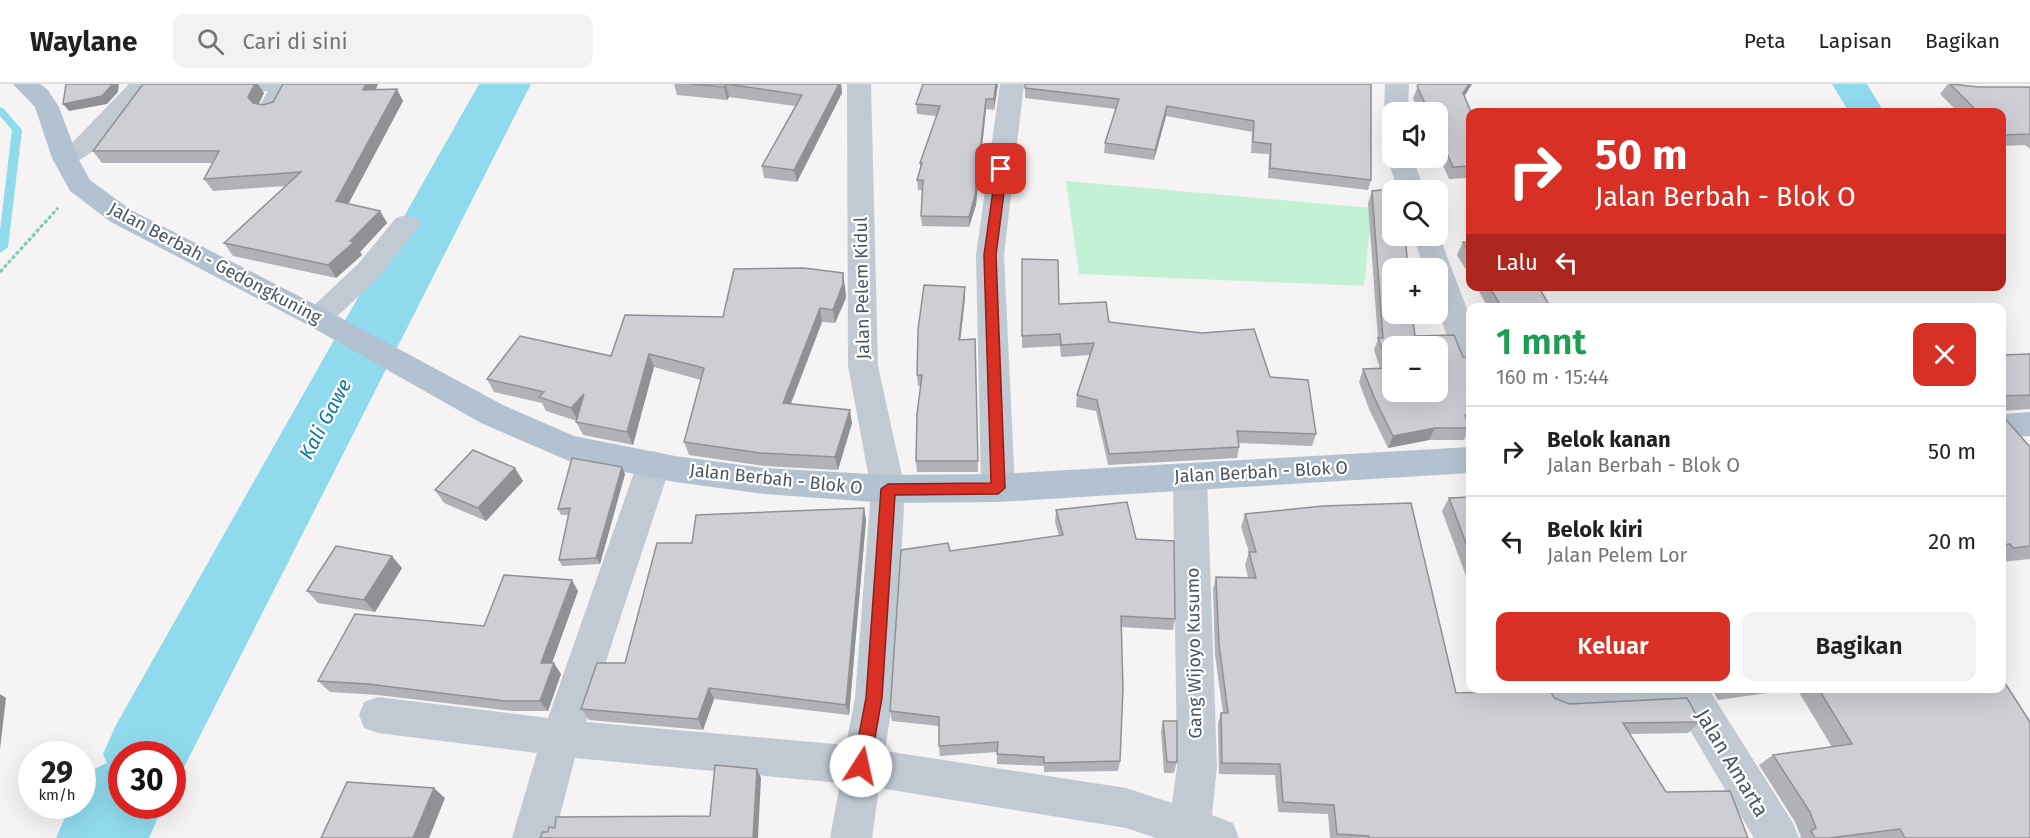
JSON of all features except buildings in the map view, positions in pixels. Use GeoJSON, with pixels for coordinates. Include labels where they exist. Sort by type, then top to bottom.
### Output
{"type":"FeatureCollection","features":[{"type":"Feature","properties":{"kind":"main road","name":"Jalan Berbah - Gedongkuning"},"geometry":{"type":"LineString","coordinates":[[25,84],[39,95],[47,107],[65,158],[79,185],[122,216],[324,321]]}},
{"type":"Feature","properties":{"kind":"main road","name":"Jalan Berbah - Blok O"},"geometry":{"type":"LineString","coordinates":[[324,321],[492,414],[569,448],[654,464],[764,480],[888,489],[998,488],[1466,460]]}},
{"type":"Feature","properties":{"kind":"main road"},"geometry":{"type":"LineString","coordinates":[[2006,426],[2030,424]]}},
{"type":"Feature","properties":{"kind":"street"},"geometry":{"type":"LineString","coordinates":[[65,158],[81,148],[142,84],[284,84],[270,108]]}},
{"type":"Feature","properties":{"kind":"street","name":"Jalan Pelem Kidul"},"geometry":{"type":"LineString","coordinates":[[851,838],[861,766],[874,698],[888,489],[863,366],[859,84]]}},
{"type":"Feature","properties":{"kind":"street"},"geometry":{"type":"LineString","coordinates":[[998,488],[990,255],[1012,84]]}},
{"type":"Feature","properties":{"kind":"street"},"geometry":{"type":"LineString","coordinates":[[1396,102],[1397,84]]}},
{"type":"Feature","properties":{"kind":"street"},"geometry":{"type":"LineString","coordinates":[[324,321],[406,224]]}},
{"type":"Feature","properties":{"kind":"street"},"geometry":{"type":"LineString","coordinates":[[1430,246],[1466,348]]}},
{"type":"Feature","properties":{"kind":"street"},"geometry":{"type":"LineString","coordinates":[[533,838],[561,738],[654,464]]}},
{"type":"Feature","properties":{"kind":"street","name":"Gang Wijoyo Kusumo"},"geometry":{"type":"LineString","coordinates":[[1190,477],[1197,767],[1204,833]]}},
{"type":"Feature","properties":{"kind":"street"},"geometry":{"type":"LineString","coordinates":[[1559,695],[1602,693]]}},
{"type":"Feature","properties":{"kind":"street","name":"Jalan Amarta"},"geometry":{"type":"LineString","coordinates":[[1689,693],[1778,838]]}},
{"type":"Feature","properties":{"kind":"street"},"geometry":{"type":"LineString","coordinates":[[378,716],[561,738],[861,766],[1125,823],[1204,833]]}},
{"type":"Feature","properties":{"kind":"path"},"geometry":{"type":"LineString","coordinates":[[0,272],[79,185]]}},
{"type":"Feature","properties":{"kind":"green space"},"geometry":{"type":"Polygon","coordinates":[[[1066,181],[1372,208],[1364,286],[1079,274],[1066,181]]]}},
{"type":"Feature","properties":{"kind":"water"},"geometry":{"type":"Polygon","coordinates":[[[1832,84],[1867,84],[1882,108],[1847,108],[1832,84]]]}},
{"type":"Feature","properties":{"kind":"waterway","name":"Kali Gawe"},"geometry":{"type":"LineString","coordinates":[[153,741],[505,84]]}},
{"type":"Feature","properties":{"kind":"waterway"},"geometry":{"type":"LineString","coordinates":[[0,110],[17,130],[3,247],[0,250]]}},
{"type":"Feature","properties":{"kind":"waterway","name":"Kali Gawe"},"geometry":{"type":"LineString","coordinates":[[101,838],[112,819]]}},
{"type":"Feature","properties":{"kind":"route"},"geometry":{"type":"LineString","coordinates":[[861,766],[874,698],[888,518],[888,489],[998,488],[990,255],[1001,169]]}}]}
